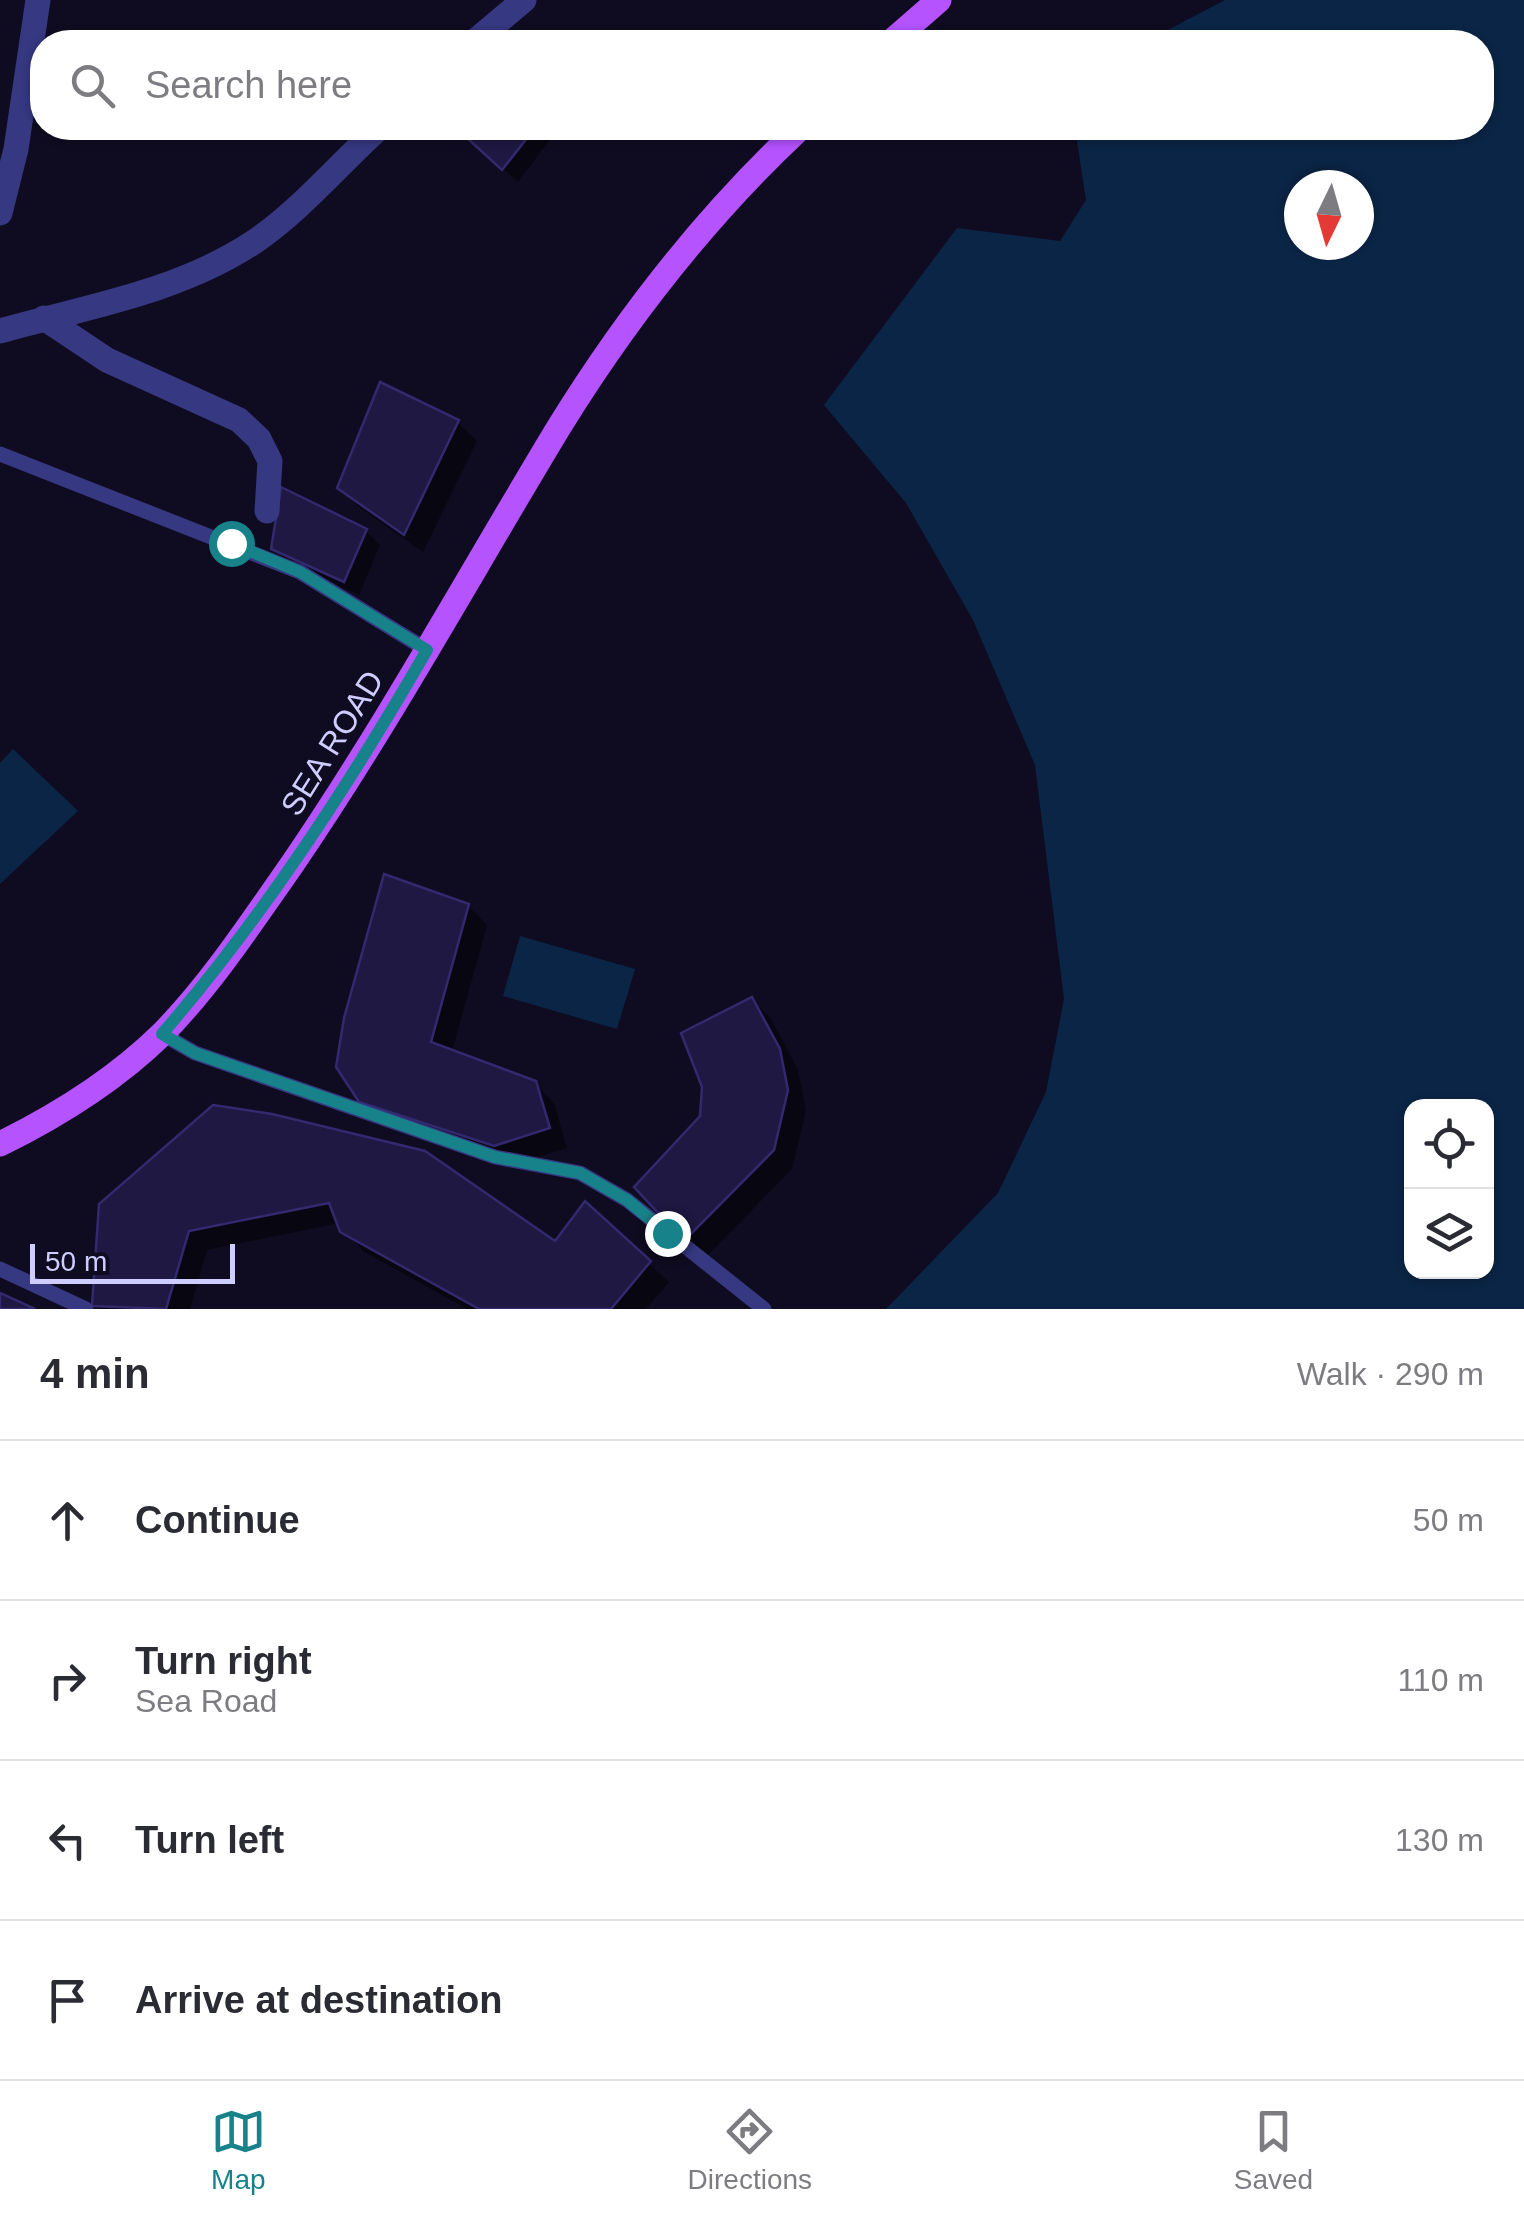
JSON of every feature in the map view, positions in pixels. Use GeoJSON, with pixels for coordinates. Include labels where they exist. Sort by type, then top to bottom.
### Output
{"type":"FeatureCollection","features":[{"type":"Feature","properties":{"kind":"main road"},"geometry":{"type":"LineString","coordinates":[[905,30],[939,0]]}},
{"type":"Feature","properties":{"kind":"main road","name":"SEA ROAD"},"geometry":{"type":"LineString","coordinates":[[0,1144],[90,1094],[162,1034],[248,927],[363,760],[621,332],[704,224],[788,140]]}},
{"type":"Feature","properties":{"kind":"street"},"geometry":{"type":"LineString","coordinates":[[34,30],[38,0]]}},
{"type":"Feature","properties":{"kind":"street"},"geometry":{"type":"LineString","coordinates":[[488,30],[524,0]]}},
{"type":"Feature","properties":{"kind":"street"},"geometry":{"type":"LineString","coordinates":[[0,213],[16,148],[30,54]]}},
{"type":"Feature","properties":{"kind":"street"},"geometry":{"type":"LineString","coordinates":[[2,325],[44,318],[188,277],[253,242],[304,201],[367,140]]}},
{"type":"Feature","properties":{"kind":"street"},"geometry":{"type":"LineString","coordinates":[[44,318],[107,360],[239,420],[260,439],[270,461],[266,510]]}},
{"type":"Feature","properties":{"kind":"lane"},"geometry":{"type":"LineString","coordinates":[[0,454],[300,572],[427,650]]}},
{"type":"Feature","properties":{"kind":"lane"},"geometry":{"type":"LineString","coordinates":[[162,1034],[195,1053],[495,1157],[580,1173],[627,1200],[764,1309]]}},
{"type":"Feature","properties":{"kind":"lane"},"geometry":{"type":"LineString","coordinates":[[0,1268],[86,1309]]}},
{"type":"Feature","properties":{"kind":"water"},"geometry":{"type":"Polygon","coordinates":[[[1225,0],[1524,0],[1524,1309],[886,1309],[998,1193],[1046,1092],[1064,999],[1035,765],[973,620],[906,503],[824,405],[957,228],[1060,241],[1086,200],[1077,140],[1494,140],[1494,30],[1168,30],[1225,0]]]}},
{"type":"Feature","properties":{"kind":"water"},"geometry":{"type":"Polygon","coordinates":[[[13,749],[78,811],[0,884],[0,763],[13,749]]]}},
{"type":"Feature","properties":{"kind":"water"},"geometry":{"type":"Polygon","coordinates":[[[520,936],[635,969],[617,1029],[503,996],[520,936]]]}},
{"type":"Feature","properties":{"kind":"building"},"geometry":{"type":"Polygon","coordinates":[[[469,140],[526,140],[502,170],[469,140]]]}},
{"type":"Feature","properties":{"kind":"building"},"geometry":{"type":"Polygon","coordinates":[[[380,382],[459,420],[404,535],[337,488],[380,382]]]}},
{"type":"Feature","properties":{"kind":"building"},"geometry":{"type":"Polygon","coordinates":[[[281,487],[367,529],[344,582],[271,549],[281,487]]]}},
{"type":"Feature","properties":{"kind":"building"},"geometry":{"type":"Polygon","coordinates":[[[384,874],[469,904],[431,1042],[536,1081],[550,1128],[494,1146],[359,1102],[336,1067],[344,1018],[384,874]]]}},
{"type":"Feature","properties":{"kind":"building"},"geometry":{"type":"Polygon","coordinates":[[[752,997],[780,1049],[788,1090],[774,1150],[684,1241],[634,1187],[700,1116],[702,1087],[681,1033],[752,997]]]}},
{"type":"Feature","properties":{"kind":"building"},"geometry":{"type":"Polygon","coordinates":[[[213,1105],[272,1114],[425,1151],[555,1241],[585,1201],[651,1261],[611,1309],[479,1309],[340,1232],[329,1203],[189,1231],[166,1309],[92,1306],[99,1204],[213,1105]]]}},
{"type":"Feature","properties":{"kind":"building"},"geometry":{"type":"Polygon","coordinates":[[[0,1293],[35,1309],[0,1309],[0,1293]]]}},
{"type":"Feature","properties":{"kind":"route"},"geometry":{"type":"LineString","coordinates":[[231,543],[300,572],[368,610],[427,650],[363,760],[248,927],[162,1034],[195,1053],[495,1157],[580,1173],[627,1200],[667,1233]]}}]}
